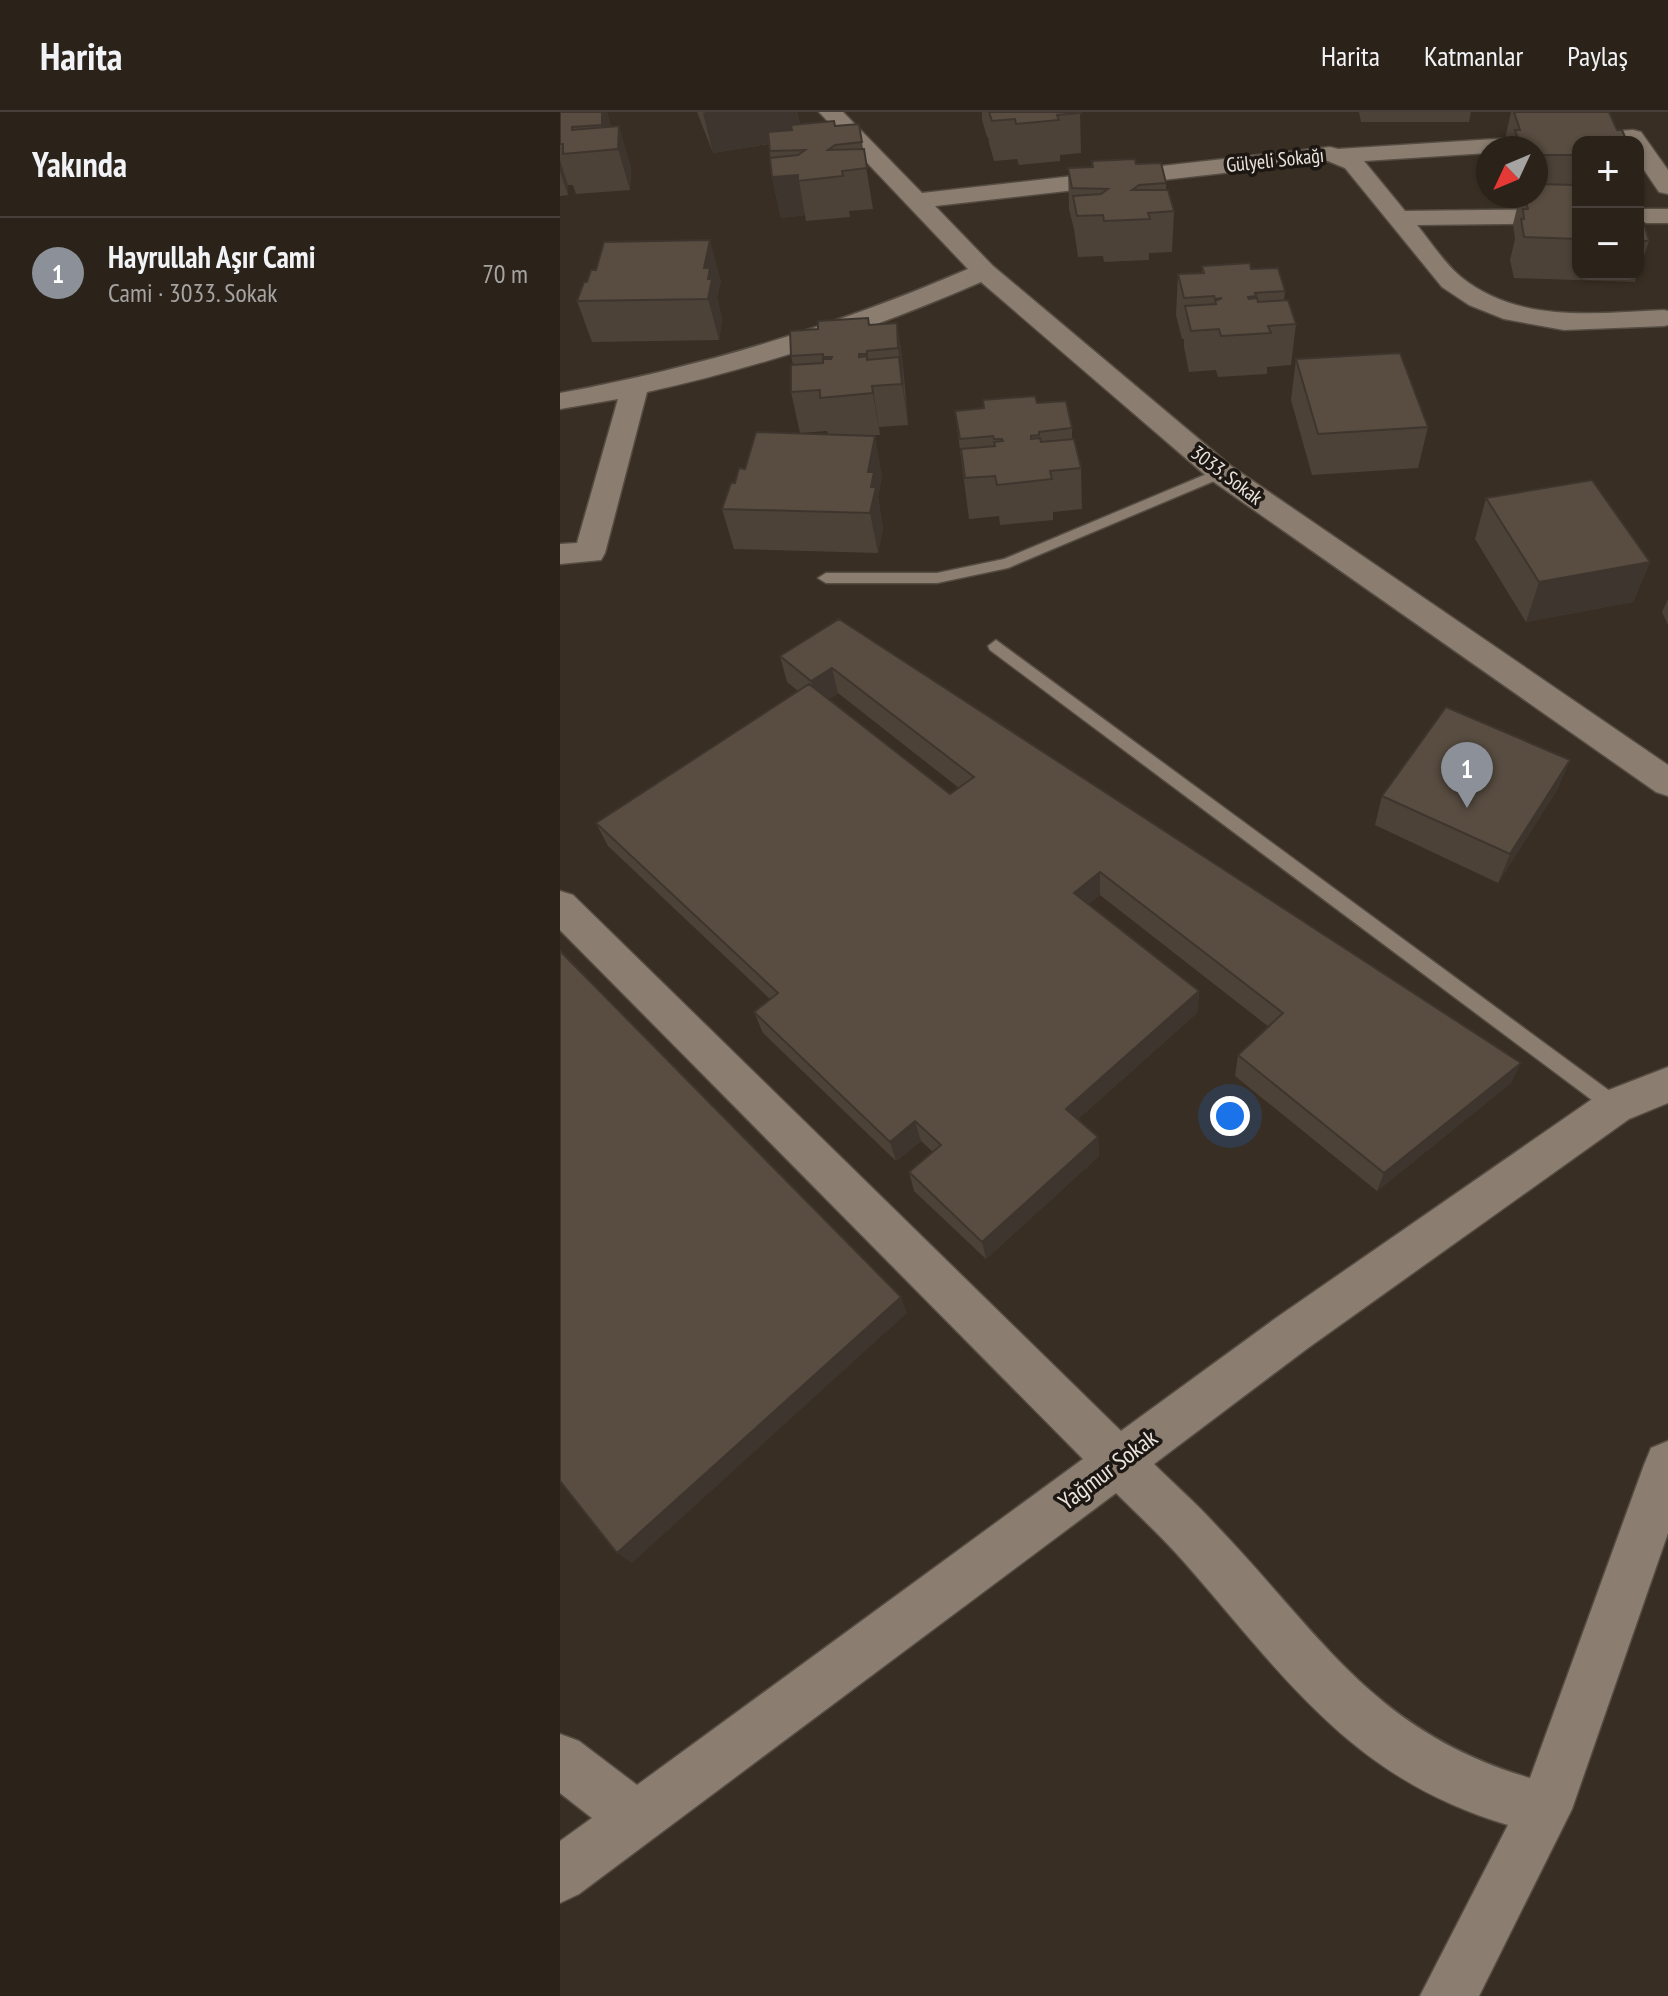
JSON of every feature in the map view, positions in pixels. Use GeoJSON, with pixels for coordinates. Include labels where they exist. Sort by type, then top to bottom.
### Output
{"type":"FeatureCollection","features":[{"type":"Feature","properties":{"kind":"street","name":"3033. Sokak"},"geometry":{"type":"LineString","coordinates":[[830,112],[984,271],[1221,473],[1668,783]]}},
{"type":"Feature","properties":{"kind":"street"},"geometry":{"type":"LineString","coordinates":[[1339,156],[1503,134],[1590,136]]}},
{"type":"Feature","properties":{"kind":"street"},"geometry":{"type":"LineString","coordinates":[[1644,153],[1668,187]]}},
{"type":"Feature","properties":{"kind":"street","name":"Gülyeli Sokağı"},"geometry":{"type":"LineString","coordinates":[[916,201],[1320,154],[1339,156],[1353,163],[1451,282],[1495,307],[1538,319],[1564,322],[1664,318]]}},
{"type":"Feature","properties":{"kind":"street"},"geometry":{"type":"LineString","coordinates":[[1401,218],[1572,216]]}},
{"type":"Feature","properties":{"kind":"street"},"geometry":{"type":"LineString","coordinates":[[1644,216],[1668,216]]}},
{"type":"Feature","properties":{"kind":"street"},"geometry":{"type":"LineString","coordinates":[[560,401],[726,364],[824,335],[894,310],[984,271]]}},
{"type":"Feature","properties":{"kind":"street"},"geometry":{"type":"LineString","coordinates":[[560,554],[590,553],[635,386]]}},
{"type":"Feature","properties":{"kind":"street"},"geometry":{"type":"LineString","coordinates":[[560,906],[1199,1542],[1308,1669],[1379,1733],[1431,1766],[1473,1786],[1545,1809]]}},
{"type":"Feature","properties":{"kind":"street","name":"Yağmur Sokak"},"geometry":{"type":"LineString","coordinates":[[560,1875],[1292,1333],[1615,1106],[1668,1085]]}},
{"type":"Feature","properties":{"kind":"street"},"geometry":{"type":"LineString","coordinates":[[1449,1996],[1545,1809],[1668,1465]]}},
{"type":"Feature","properties":{"kind":"street"},"geometry":{"type":"LineString","coordinates":[[560,1760],[637,1818]]}},
{"type":"Feature","properties":{"kind":"lane"},"geometry":{"type":"LineString","coordinates":[[826,578],[937,578],[1008,563],[1221,473]]}},
{"type":"Feature","properties":{"kind":"lane"},"geometry":{"type":"LineString","coordinates":[[996,646],[1615,1106]]}},
{"type":"Feature","properties":{"kind":"building"},"geometry":{"type":"Polygon","coordinates":[[[560,112],[602,112],[602,125],[572,127],[572,130],[619,126],[618,149],[563,154],[560,112]]]}},
{"type":"Feature","properties":{"kind":"building"},"geometry":{"type":"Polygon","coordinates":[[[989,112],[1081,113],[1057,115],[1059,120],[1016,124],[1015,119],[992,121],[989,112]]]}},
{"type":"Feature","properties":{"kind":"building"},"geometry":{"type":"Polygon","coordinates":[[[1514,112],[1609,112],[1617,130],[1622,130],[1625,136],[1572,136],[1572,155],[1548,155],[1548,136],[1517,136],[1515,130],[1520,130],[1514,112]]]}},
{"type":"Feature","properties":{"kind":"building"},"geometry":{"type":"Polygon","coordinates":[[[834,121],[835,126],[859,124],[862,142],[835,145],[828,150],[864,149],[867,168],[842,171],[843,176],[798,181],[798,175],[772,177],[770,158],[798,155],[805,150],[770,151],[768,132],[792,130],[791,125],[834,121]]]}},
{"type":"Feature","properties":{"kind":"building"},"geometry":{"type":"Polygon","coordinates":[[[1135,159],[1136,164],[1161,163],[1166,183],[1139,185],[1132,190],[1168,190],[1174,211],[1148,213],[1150,219],[1104,221],[1103,215],[1077,216],[1073,196],[1101,194],[1108,189],[1072,188],[1068,168],[1093,167],[1092,161],[1135,159]]]}},
{"type":"Feature","properties":{"kind":"building"},"geometry":{"type":"Polygon","coordinates":[[[1548,184],[1572,185],[1572,239],[1524,237],[1521,219],[1524,219],[1523,209],[1548,208],[1548,184]]]}},
{"type":"Feature","properties":{"kind":"building"},"geometry":{"type":"Polygon","coordinates":[[[1644,223],[1649,241],[1644,241],[1644,223]]]}},
{"type":"Feature","properties":{"kind":"building"},"geometry":{"type":"Polygon","coordinates":[[[710,240],[704,268],[710,268],[708,279],[712,279],[708,299],[577,301],[591,270],[596,270],[604,242],[710,240]]]}},
{"type":"Feature","properties":{"kind":"building"},"geometry":{"type":"Polygon","coordinates":[[[1250,263],[1251,269],[1278,268],[1285,291],[1255,293],[1256,296],[1249,299],[1257,298],[1258,302],[1288,300],[1296,324],[1268,326],[1271,333],[1221,336],[1219,329],[1191,331],[1185,306],[1216,304],[1215,301],[1222,298],[1184,298],[1178,274],[1204,273],[1202,266],[1250,263]]]}},
{"type":"Feature","properties":{"kind":"building"},"geometry":{"type":"Polygon","coordinates":[[[868,318],[869,325],[897,323],[898,348],[867,351],[859,357],[867,356],[867,360],[899,357],[902,384],[872,386],[873,393],[820,398],[820,390],[791,392],[791,365],[823,363],[823,359],[832,357],[823,357],[823,354],[791,356],[790,331],[818,329],[818,321],[868,318]]]}},
{"type":"Feature","properties":{"kind":"building"},"geometry":{"type":"Polygon","coordinates":[[[1400,353],[1428,427],[1318,434],[1296,359],[1400,353]]]}},
{"type":"Feature","properties":{"kind":"building"},"geometry":{"type":"Polygon","coordinates":[[[1035,396],[1037,403],[1066,401],[1072,428],[1039,432],[1031,439],[1040,438],[1041,442],[1074,439],[1081,468],[1050,471],[1052,479],[997,485],[995,476],[965,478],[961,449],[995,446],[994,442],[1003,441],[993,436],[960,439],[955,411],[984,408],[983,400],[1035,396]]]}},
{"type":"Feature","properties":{"kind":"building"},"geometry":{"type":"Polygon","coordinates":[[[756,432],[875,436],[868,472],[874,472],[871,487],[876,487],[870,513],[722,509],[739,468],[745,469],[756,432]]]}},
{"type":"Feature","properties":{"kind":"building"},"geometry":{"type":"Polygon","coordinates":[[[1592,480],[1650,562],[1539,582],[1486,498],[1592,480]]]}},
{"type":"Feature","properties":{"kind":"building"},"geometry":{"type":"Polygon","coordinates":[[[839,619],[1521,1063],[1384,1173],[1238,1055],[1283,1013],[1100,872],[1074,893],[1199,991],[1066,1109],[1098,1137],[982,1242],[909,1172],[941,1145],[915,1121],[890,1142],[754,1012],[778,993],[596,823],[809,684],[950,794],[974,777],[832,668],[811,681],[780,656],[839,619]]]}},
{"type":"Feature","properties":{"kind":"building"},"geometry":{"type":"Polygon","coordinates":[[[1446,707],[1570,760],[1510,854],[1382,796],[1446,707]]]}},
{"type":"Feature","properties":{"kind":"building"},"geometry":{"type":"Polygon","coordinates":[[[560,951],[901,1297],[617,1553],[560,1481],[560,951]]]}},
{"type":"Feature","properties":{"kind":"place","name":"Hayrullah Aşır Cami"},"geometry":{"type":"Point","coordinates":[1467,808]}}]}
